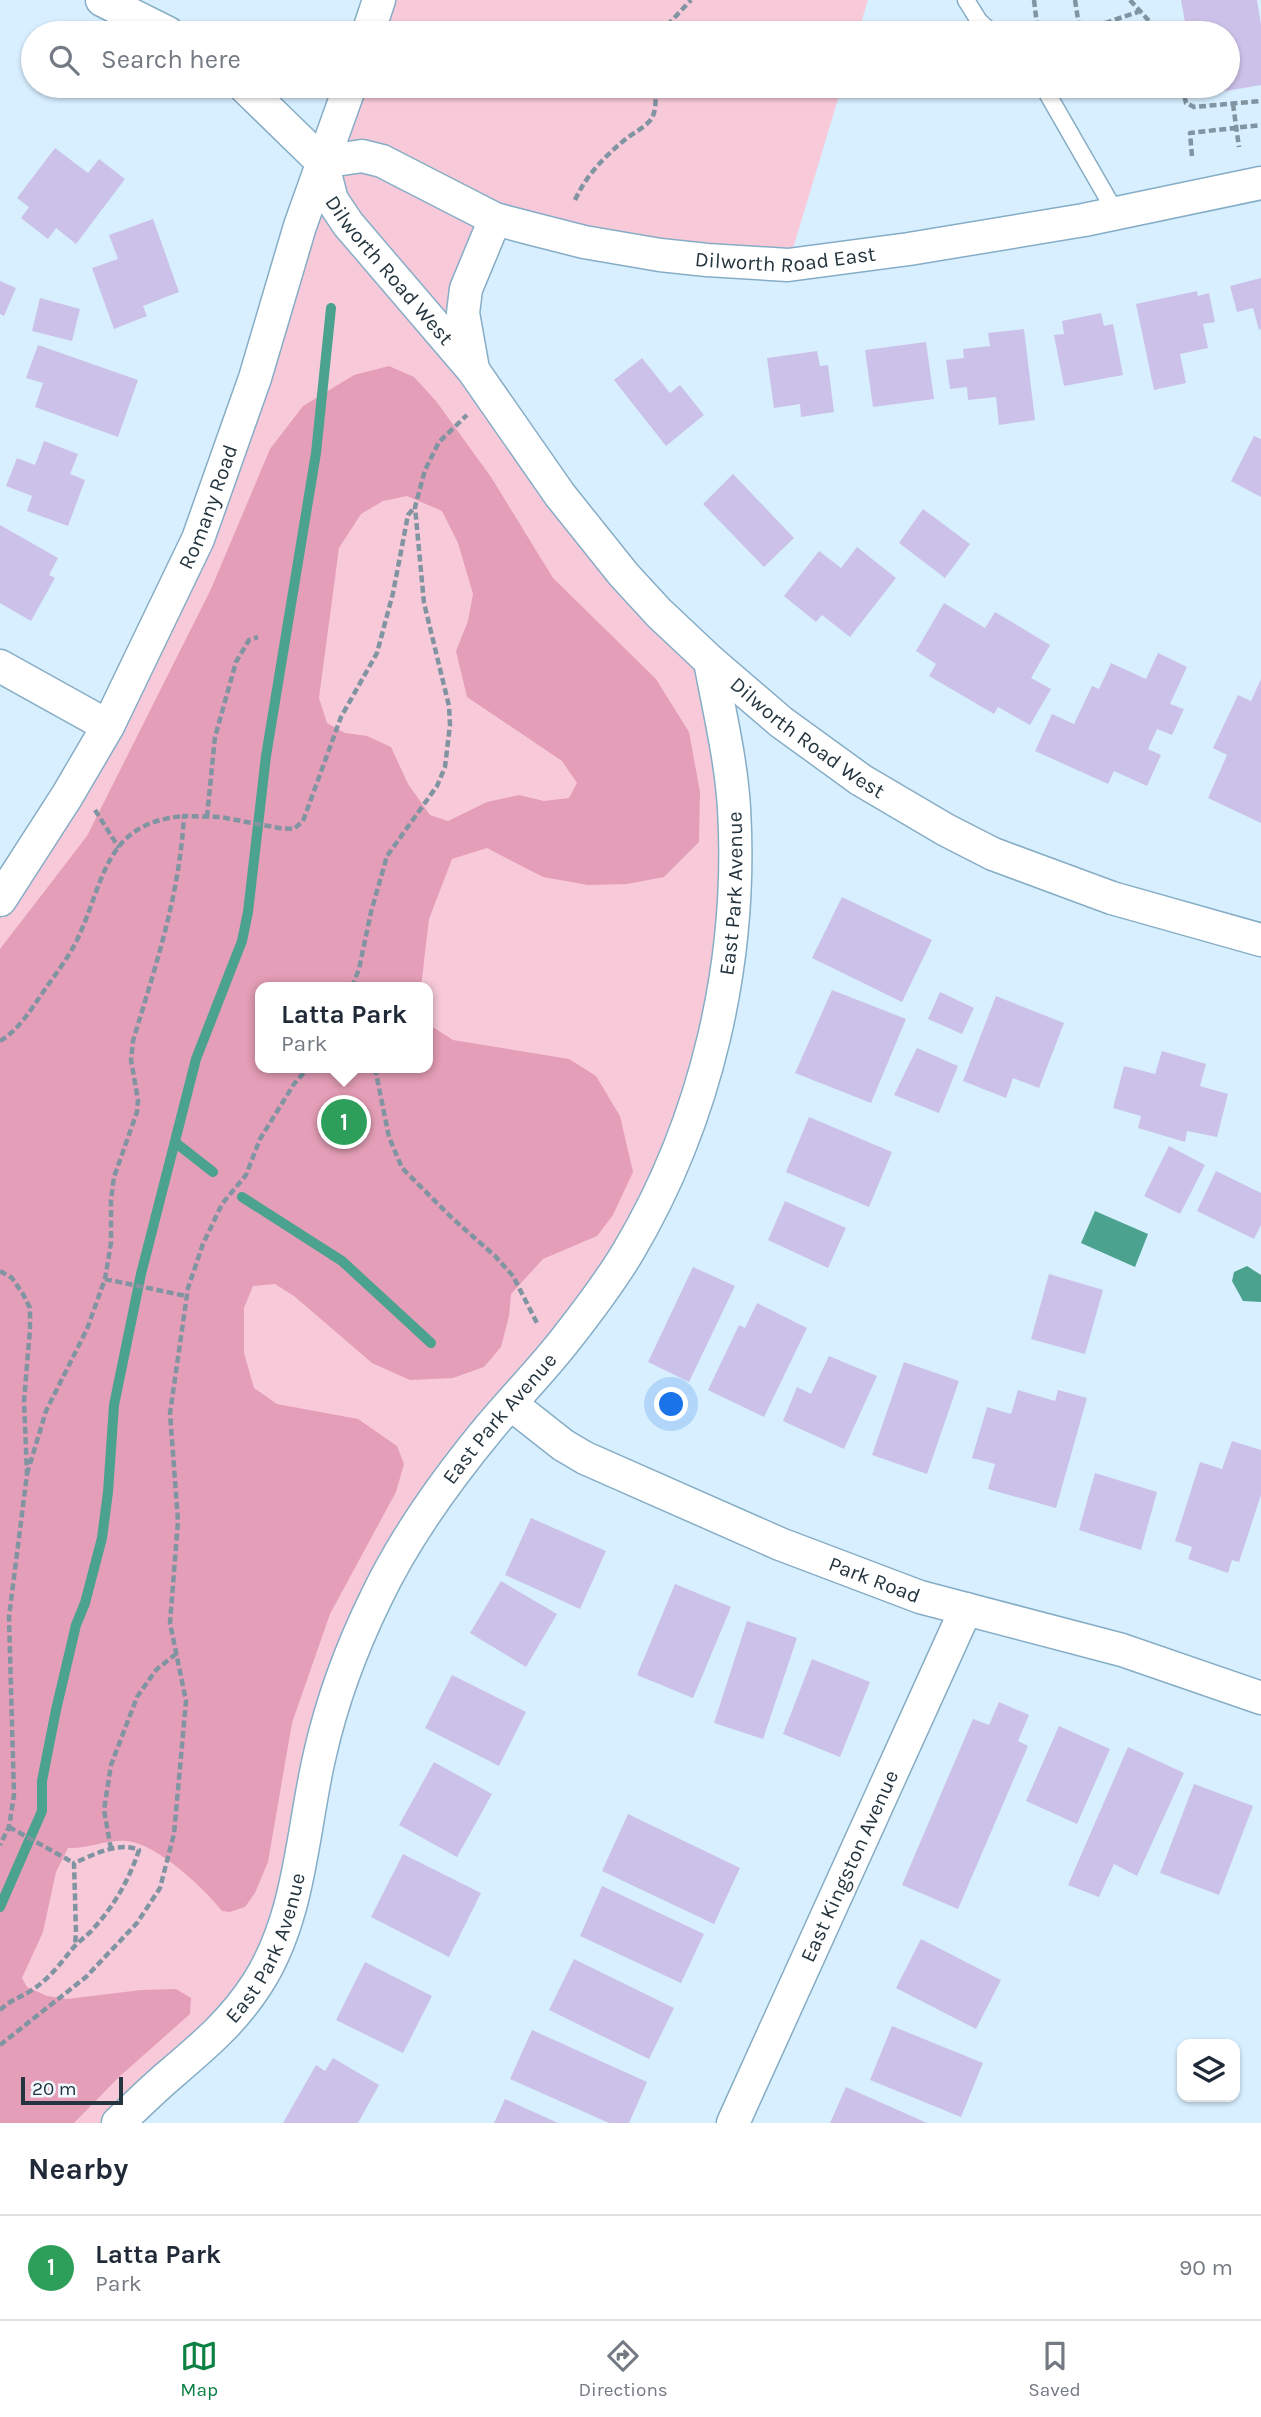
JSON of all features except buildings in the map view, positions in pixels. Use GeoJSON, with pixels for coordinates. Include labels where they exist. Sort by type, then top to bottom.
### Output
{"type":"FeatureCollection","features":[{"type":"Feature","properties":{"kind":"street"},"geometry":{"type":"LineString","coordinates":[[102,0],[144,21]]}},
{"type":"Feature","properties":{"kind":"street"},"geometry":{"type":"LineString","coordinates":[[372,21],[379,0]]}},
{"type":"Feature","properties":{"kind":"street"},"geometry":{"type":"LineString","coordinates":[[256,98],[322,162]]}},
{"type":"Feature","properties":{"kind":"street","name":"Romany Road"},"geometry":{"type":"LineString","coordinates":[[0,900],[108,726],[198,540],[255,378],[322,162],[346,98]]}},
{"type":"Feature","properties":{"kind":"street","name":"Dilworth Road East"},"geometry":{"type":"LineString","coordinates":[[322,162],[362,156],[382,161],[495,219],[584,242],[707,261],[789,265],[909,249],[1116,213],[1261,183]]}},
{"type":"Feature","properties":{"kind":"street","name":"Dilworth Road West"},"geometry":{"type":"LineString","coordinates":[[322,162],[332,200],[348,224],[473,370],[560,495],[624,576],[710,661],[820,752],[861,780],[946,830],[993,853],[1112,898],[1261,940]]}},
{"type":"Feature","properties":{"kind":"street","name":"Dilworth Road West"},"geometry":{"type":"LineString","coordinates":[[473,370],[463,313],[466,289],[495,219]]}},
{"type":"Feature","properties":{"kind":"street","name":"East Park Avenue"},"geometry":{"type":"LineString","coordinates":[[117,2123],[209,2043],[228,2024],[259,1982],[282,1934],[295,1887],[327,1728],[364,1624],[401,1553],[433,1501],[491,1426],[563,1344],[628,1253],[667,1178],[697,1100],[719,1019],[736,892],[730,765],[710,661]]}},
{"type":"Feature","properties":{"kind":"street"},"geometry":{"type":"LineString","coordinates":[[0,666],[108,726]]}},
{"type":"Feature","properties":{"kind":"street","name":"Park Road"},"geometry":{"type":"LineString","coordinates":[[511,1404],[563,1445],[596,1463],[780,1544],[920,1597],[1122,1650],[1261,1698]]}},
{"type":"Feature","properties":{"kind":"street","name":"East Kingston Avenue"},"geometry":{"type":"LineString","coordinates":[[733,2123],[966,1609]]}},
{"type":"Feature","properties":{"kind":"lane"},"geometry":{"type":"LineString","coordinates":[[966,0],[979,21]]}},
{"type":"Feature","properties":{"kind":"lane"},"geometry":{"type":"LineString","coordinates":[[1050,98],[1116,213]]}},
{"type":"Feature","properties":{"kind":"path"},"geometry":{"type":"LineString","coordinates":[[671,21],[691,0]]}},
{"type":"Feature","properties":{"kind":"path"},"geometry":{"type":"LineString","coordinates":[[1034,0],[1037,21]]}},
{"type":"Feature","properties":{"kind":"path"},"geometry":{"type":"LineString","coordinates":[[1075,0],[1076,21]]}},
{"type":"Feature","properties":{"kind":"path"},"geometry":{"type":"LineString","coordinates":[[1130,0],[1147,21]]}},
{"type":"Feature","properties":{"kind":"path"},"geometry":{"type":"LineString","coordinates":[[1111,21],[1138,12]]}},
{"type":"Feature","properties":{"kind":"path"},"geometry":{"type":"LineString","coordinates":[[575,200],[584,181],[607,154],[650,121],[656,98]]}},
{"type":"Feature","properties":{"kind":"path"},"geometry":{"type":"LineString","coordinates":[[1185,98],[1186,103],[1194,107],[1261,101]]}},
{"type":"Feature","properties":{"kind":"path"},"geometry":{"type":"LineString","coordinates":[[1233,104],[1238,147]]}},
{"type":"Feature","properties":{"kind":"path"},"geometry":{"type":"LineString","coordinates":[[1192,156],[1189,133],[1261,125]]}},
{"type":"Feature","properties":{"kind":"path"},"geometry":{"type":"LineString","coordinates":[[354,982],[387,856],[437,786],[445,767],[449,706],[424,603],[415,507],[425,470],[439,442],[471,412]]}},
{"type":"Feature","properties":{"kind":"path"},"geometry":{"type":"LineString","coordinates":[[0,1041],[30,1013],[75,944],[109,859],[130,836],[160,818],[220,817],[294,829],[303,821],[341,717],[377,653],[393,593],[408,515],[415,507]]}},
{"type":"Feature","properties":{"kind":"path"},"geometry":{"type":"LineString","coordinates":[[206,817],[215,737],[221,714],[243,647],[249,640],[258,637]]}},
{"type":"Feature","properties":{"kind":"path"},"geometry":{"type":"LineString","coordinates":[[91,805],[119,848]]}},
{"type":"Feature","properties":{"kind":"path"},"geometry":{"type":"LineString","coordinates":[[0,1845],[9,1827],[14,1794],[9,1617],[27,1474],[46,1410],[87,1329],[105,1279],[111,1243],[114,1177],[137,1112],[138,1100],[131,1060],[133,1041],[170,920],[182,859],[184,816]]}},
{"type":"Feature","properties":{"kind":"path"},"geometry":{"type":"LineString","coordinates":[[0,2045],[86,1977],[137,1923],[160,1888],[174,1834],[186,1702],[170,1623],[178,1521],[170,1413],[186,1296],[203,1244],[222,1204],[246,1175],[260,1139],[304,1073]]}},
{"type":"Feature","properties":{"kind":"path"},"geometry":{"type":"LineString","coordinates":[[377,1073],[388,1137],[402,1168],[513,1276],[533,1318],[543,1331]]}},
{"type":"Feature","properties":{"kind":"path"},"geometry":{"type":"LineString","coordinates":[[0,1271],[12,1278],[30,1308],[24,1401],[27,1474]]}},
{"type":"Feature","properties":{"kind":"path"},"geometry":{"type":"LineString","coordinates":[[105,1279],[186,1296]]}},
{"type":"Feature","properties":{"kind":"path"},"geometry":{"type":"LineString","coordinates":[[111,1849],[104,1810],[111,1765],[136,1697],[156,1670],[177,1653]]}},
{"type":"Feature","properties":{"kind":"path"},"geometry":{"type":"LineString","coordinates":[[9,1827],[74,1863]]}},
{"type":"Feature","properties":{"kind":"path"},"geometry":{"type":"LineString","coordinates":[[0,2010],[12,1999],[31,1990],[62,1964],[75,1945],[110,1909],[126,1884],[139,1850],[130,1847],[111,1849],[74,1863]]}},
{"type":"Feature","properties":{"kind":"path"},"geometry":{"type":"LineString","coordinates":[[74,1863],[75,1945]]}},
{"type":"Feature","properties":{"kind":"shaded area"},"geometry":{"type":"Polygon","coordinates":[[[379,0],[868,0],[862,21],[372,21],[379,0]]]}},
{"type":"Feature","properties":{"kind":"shaded area"},"geometry":{"type":"Polygon","coordinates":[[[346,98],[838,98],[788,265],[495,219],[475,265],[473,371],[710,661],[735,892],[667,1178],[376,1597],[259,1982],[118,2123],[0,2123],[0,900],[153,636],[346,98]]]}},
{"type":"Feature","properties":{"kind":"shaded area"},"geometry":{"type":"Polygon","coordinates":[[[389,366],[414,377],[436,401],[491,477],[553,578],[656,679],[689,732],[700,792],[699,842],[664,877],[627,884],[588,885],[543,877],[487,848],[452,859],[429,919],[422,982],[255,982],[255,1073],[433,1073],[433,1027],[453,1040],[569,1059],[596,1076],[620,1116],[633,1172],[613,1215],[597,1236],[543,1259],[511,1294],[509,1316],[501,1347],[484,1367],[453,1378],[410,1380],[372,1363],[294,1296],[275,1284],[253,1286],[244,1308],[244,1353],[254,1388],[277,1404],[358,1419],[397,1446],[404,1464],[396,1492],[330,1614],[292,1723],[268,1862],[255,1893],[245,1907],[230,1912],[222,1911],[179,1868],[152,1850],[127,1841],[68,1848],[56,1872],[43,1932],[22,1978],[27,1987],[47,1996],[67,1999],[141,1990],[176,1989],[191,1998],[190,2014],[119,2077],[74,2123],[0,2123],[0,949],[87,836],[211,589],[270,449],[303,406],[354,375],[389,366]],[[407,496],[383,501],[361,514],[339,548],[319,698],[327,723],[345,733],[367,736],[391,747],[408,784],[430,815],[448,821],[487,802],[519,795],[544,801],[569,798],[577,783],[562,761],[467,697],[456,651],[468,621],[473,594],[458,543],[442,511],[407,496]]]}},
{"type":"Feature","properties":{"kind":"shaded area"},"geometry":{"type":"Polygon","coordinates":[[[1095,1211],[1148,1234],[1135,1267],[1081,1243],[1095,1211]]]}},
{"type":"Feature","properties":{"kind":"shaded area"},"geometry":{"type":"Polygon","coordinates":[[[1247,1266],[1261,1275],[1261,1302],[1243,1301],[1232,1281],[1234,1272],[1247,1266]]]}},
{"type":"Feature","properties":{"kind":"waterway"},"geometry":{"type":"LineString","coordinates":[[0,1907],[42,1811],[42,1781],[56,1710],[76,1625],[85,1603],[102,1538],[114,1405],[141,1274],[196,1059],[242,941],[248,912],[266,756],[316,453],[331,308]]}},
{"type":"Feature","properties":{"kind":"waterway"},"geometry":{"type":"LineString","coordinates":[[176,1143],[213,1172]]}},
{"type":"Feature","properties":{"kind":"waterway"},"geometry":{"type":"LineString","coordinates":[[242,1197],[342,1261],[431,1343]]}},
{"type":"Feature","properties":{"kind":"place","name":"Latta Park"},"geometry":{"type":"Point","coordinates":[344,1122]}}]}
